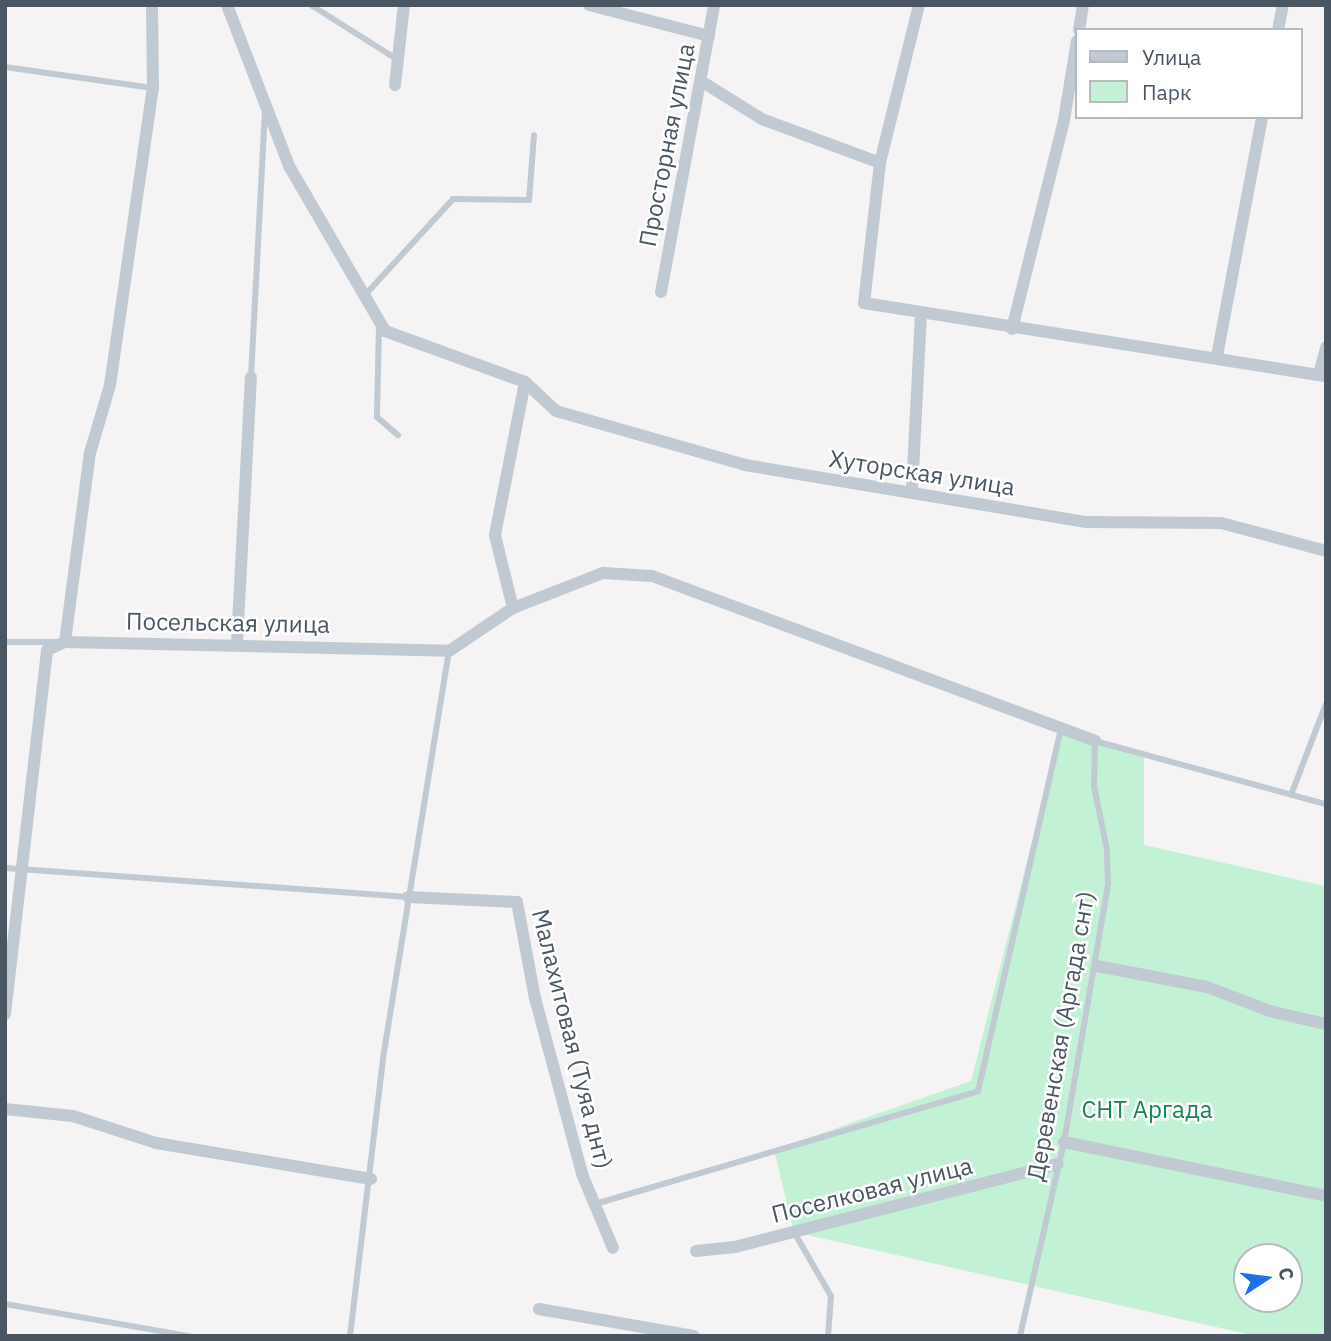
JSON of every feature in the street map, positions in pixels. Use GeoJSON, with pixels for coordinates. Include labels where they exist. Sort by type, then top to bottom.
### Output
{"type":"FeatureCollection","features":[{"type":"Feature","properties":{"kind":"street"},"geometry":{"type":"LineString","coordinates":[[5,1014],[47,650],[65,642],[90,453],[110,385],[153,88],[152,5]]}},
{"type":"Feature","properties":{"kind":"street"},"geometry":{"type":"LineString","coordinates":[[227,5],[289,166],[385,331],[526,382],[495,535],[513,608]]}},
{"type":"Feature","properties":{"kind":"street"},"geometry":{"type":"LineString","coordinates":[[395,85],[404,5]]}},
{"type":"Feature","properties":{"kind":"street"},"geometry":{"type":"LineString","coordinates":[[589,5],[709,36]]}},
{"type":"Feature","properties":{"kind":"street","name":"Просторная улица"},"geometry":{"type":"LineString","coordinates":[[661,292],[714,5]]}},
{"type":"Feature","properties":{"kind":"street"},"geometry":{"type":"LineString","coordinates":[[919,5],[880,163],[864,303],[1012,329],[1217,355],[1323,375],[1326,347]]}},
{"type":"Feature","properties":{"kind":"street"},"geometry":{"type":"LineString","coordinates":[[1079,28],[1083,5]]}},
{"type":"Feature","properties":{"kind":"street"},"geometry":{"type":"LineString","coordinates":[[1278,28],[1283,5]]}},
{"type":"Feature","properties":{"kind":"street"},"geometry":{"type":"LineString","coordinates":[[1012,329],[1064,120],[1076,47]]}},
{"type":"Feature","properties":{"kind":"street"},"geometry":{"type":"LineString","coordinates":[[701,81],[762,119],[880,163]]}},
{"type":"Feature","properties":{"kind":"street"},"geometry":{"type":"LineString","coordinates":[[1217,355],[1262,119]]}},
{"type":"Feature","properties":{"kind":"street"},"geometry":{"type":"LineString","coordinates":[[912,491],[921,313]]}},
{"type":"Feature","properties":{"kind":"street"},"geometry":{"type":"LineString","coordinates":[[237,643],[251,377]]}},
{"type":"Feature","properties":{"kind":"street","name":"Хуторская улица"},"geometry":{"type":"LineString","coordinates":[[526,382],[556,411],[745,465],[1086,522],[1220,523],[1326,551]]}},
{"type":"Feature","properties":{"kind":"street"},"geometry":{"type":"LineString","coordinates":[[449,650],[513,608],[603,573],[652,576],[1095,741]]}},
{"type":"Feature","properties":{"kind":"street","name":"Посельская улица"},"geometry":{"type":"LineString","coordinates":[[65,642],[237,643],[449,650]]}},
{"type":"Feature","properties":{"kind":"street","name":"Малахитовая (Туяа днт)"},"geometry":{"type":"LineString","coordinates":[[408,897],[517,902],[536,998],[594,1204],[613,1248]]}},
{"type":"Feature","properties":{"kind":"street"},"geometry":{"type":"LineString","coordinates":[[1097,966],[1207,987],[1270,1011],[1326,1024]]}},
{"type":"Feature","properties":{"kind":"street"},"geometry":{"type":"LineString","coordinates":[[5,1109],[72,1116],[156,1143],[371,1179]]}},
{"type":"Feature","properties":{"kind":"street"},"geometry":{"type":"LineString","coordinates":[[1065,1142],[1326,1196]]}},
{"type":"Feature","properties":{"kind":"street","name":"Поселковая улица"},"geometry":{"type":"LineString","coordinates":[[696,1251],[735,1247],[1058,1164]]}},
{"type":"Feature","properties":{"kind":"street"},"geometry":{"type":"LineString","coordinates":[[539,1309],[694,1336]]}},
{"type":"Feature","properties":{"kind":"lane"},"geometry":{"type":"LineString","coordinates":[[312,5],[398,60]]}},
{"type":"Feature","properties":{"kind":"lane"},"geometry":{"type":"LineString","coordinates":[[5,67],[153,88]]}},
{"type":"Feature","properties":{"kind":"lane"},"geometry":{"type":"LineString","coordinates":[[251,377],[265,106]]}},
{"type":"Feature","properties":{"kind":"lane"},"geometry":{"type":"LineString","coordinates":[[364,296],[453,199],[528,201],[534,135]]}},
{"type":"Feature","properties":{"kind":"lane"},"geometry":{"type":"LineString","coordinates":[[379,321],[377,417],[398,435]]}},
{"type":"Feature","properties":{"kind":"lane","name":"Посельская улица"},"geometry":{"type":"LineString","coordinates":[[5,642],[65,642]]}},
{"type":"Feature","properties":{"kind":"lane"},"geometry":{"type":"LineString","coordinates":[[350,1336],[371,1179],[383,1058],[449,650]]}},
{"type":"Feature","properties":{"kind":"lane"},"geometry":{"type":"LineString","coordinates":[[1291,795],[1326,704]]}},
{"type":"Feature","properties":{"kind":"lane"},"geometry":{"type":"LineString","coordinates":[[594,1204],[978,1091],[1061,728]]}},
{"type":"Feature","properties":{"kind":"lane"},"geometry":{"type":"LineString","coordinates":[[1095,741],[1326,804]]}},
{"type":"Feature","properties":{"kind":"lane","name":"Деревенская (Аргада снт)"},"geometry":{"type":"LineString","coordinates":[[1020,1336],[1065,1142],[1097,966],[1108,884],[1107,850],[1094,786],[1095,741]]}},
{"type":"Feature","properties":{"kind":"lane"},"geometry":{"type":"LineString","coordinates":[[5,868],[408,897]]}},
{"type":"Feature","properties":{"kind":"lane"},"geometry":{"type":"LineString","coordinates":[[794,1232],[831,1296],[828,1336]]}},
{"type":"Feature","properties":{"kind":"lane"},"geometry":{"type":"LineString","coordinates":[[5,1304],[155,1333],[189,1336]]}},
{"type":"Feature","properties":{"kind":"green space","name":"СНТ Аргада"},"geometry":{"type":"Polygon","coordinates":[[[1061,728],[1144,754],[1144,845],[1326,886],[1326,1336],[1256,1336],[794,1232],[774,1150],[971,1081],[1061,728]]]}}]}
